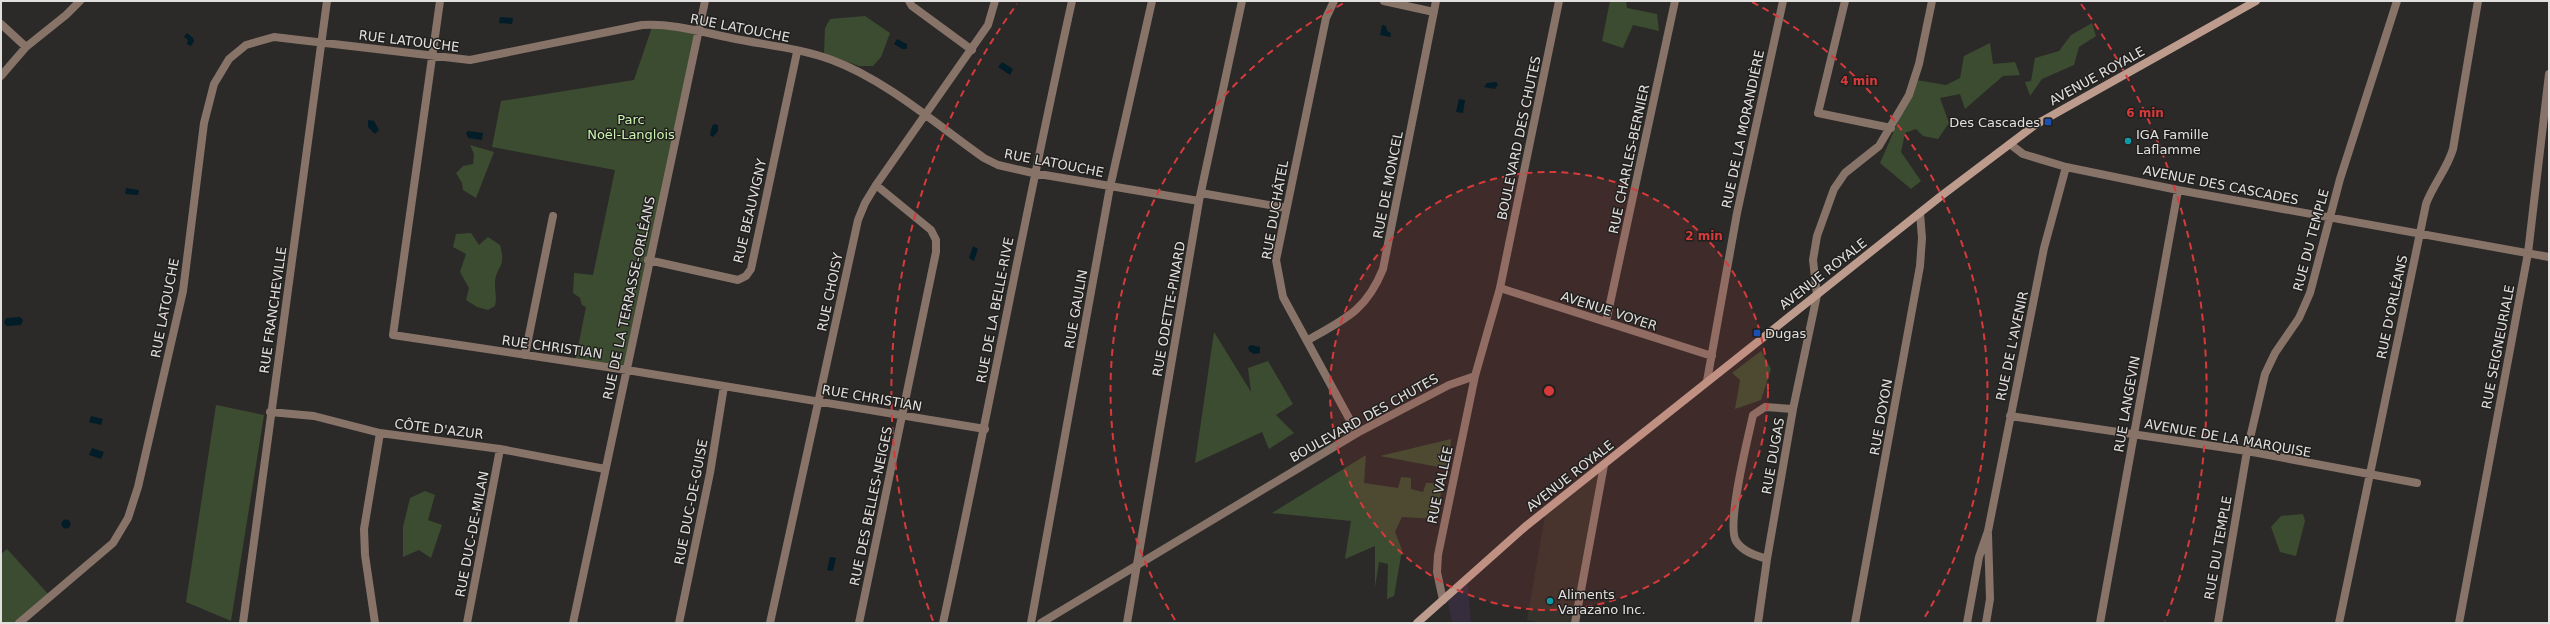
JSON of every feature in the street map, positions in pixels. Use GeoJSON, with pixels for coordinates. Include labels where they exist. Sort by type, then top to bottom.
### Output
{"type":"FeatureCollection","features":[{"type":"Feature","properties":{"kind":"main road","name":"AVENUE ROYALE"},"geometry":{"type":"LineString","coordinates":[[1417,623],[1526,526],[1920,213],[2035,125],[2256,1]]}},
{"type":"Feature","properties":{"kind":"street"},"geometry":{"type":"LineString","coordinates":[[1,76],[26,47],[66,15],[80,1]]}},
{"type":"Feature","properties":{"kind":"street","name":"RUE FRANCHEVILLE"},"geometry":{"type":"LineString","coordinates":[[243,623],[270,412],[327,1]]}},
{"type":"Feature","properties":{"kind":"street"},"geometry":{"type":"LineString","coordinates":[[431,56],[440,1]]}},
{"type":"Feature","properties":{"kind":"street","name":"RUE DE LA TERRASSE-ORLÉANS"},"geometry":{"type":"LineString","coordinates":[[573,623],[627,370],[648,260],[705,1]]}},
{"type":"Feature","properties":{"kind":"street"},"geometry":{"type":"LineString","coordinates":[[909,1],[912,6],[972,50]]}},
{"type":"Feature","properties":{"kind":"street","name":"RUE CHOISY"},"geometry":{"type":"LineString","coordinates":[[770,623],[858,220],[865,203],[876,185],[926,116],[988,25],[994,1]]}},
{"type":"Feature","properties":{"kind":"street","name":"RUE DE LA BELLE-RIVE"},"geometry":{"type":"LineString","coordinates":[[943,623],[985,429],[1033,173],[1072,1]]}},
{"type":"Feature","properties":{"kind":"street","name":"RUE GAULIN"},"geometry":{"type":"LineString","coordinates":[[1031,623],[1110,187],[1152,1]]}},
{"type":"Feature","properties":{"kind":"street","name":"RUE ODETTE-PINARD"},"geometry":{"type":"LineString","coordinates":[[1127,623],[1200,197],[1242,1]]}},
{"type":"Feature","properties":{"kind":"street","name":"RUE DUCHÂTEL"},"geometry":{"type":"LineString","coordinates":[[1334,1],[1326,18],[1276,260],[1278,279],[1283,297],[1308,340],[1357,433]]}},
{"type":"Feature","properties":{"kind":"street"},"geometry":{"type":"LineString","coordinates":[[1384,1],[1434,12]]}},
{"type":"Feature","properties":{"kind":"street","name":"RUE DE MONCEL"},"geometry":{"type":"LineString","coordinates":[[1308,340],[1363,306],[1375,290],[1384,269],[1436,1]]}},
{"type":"Feature","properties":{"kind":"street","name":"BOULEVARD DES CHUTES"},"geometry":{"type":"LineString","coordinates":[[1041,623],[1357,433],[1449,385],[1475,376],[1500,288],[1560,1]]}},
{"type":"Feature","properties":{"kind":"street","name":"RUE CHARLES-BERNIER"},"geometry":{"type":"LineString","coordinates":[[1606,322],[1675,1]]}},
{"type":"Feature","properties":{"kind":"street","name":"RUE DE LA MORANDIÈRE"},"geometry":{"type":"LineString","coordinates":[[1707,381],[1737,213],[1783,1]]}},
{"type":"Feature","properties":{"kind":"street"},"geometry":{"type":"LineString","coordinates":[[1845,1],[1818,113],[1891,128]]}},
{"type":"Feature","properties":{"kind":"street","name":"RUE DUGAS"},"geometry":{"type":"LineString","coordinates":[[1758,623],[1767,559],[1794,409],[1817,295],[1813,260],[1819,229],[1834,188],[1845,173],[1879,146],[1891,128],[1909,95],[1917,70],[1932,1]]}},
{"type":"Feature","properties":{"kind":"street","name":"RUE DU TEMPLE"},"geometry":{"type":"LineString","coordinates":[[2218,623],[2248,451],[2265,374],[2275,353],[2299,318],[2310,293],[2331,218],[2340,179],[2397,1]]}},
{"type":"Feature","properties":{"kind":"street","name":"RUE D'ORLÉANS"},"geometry":{"type":"LineString","coordinates":[[2339,623],[2368,475],[2420,234],[2430,193],[2449,164],[2453,149],[2478,1]]}},
{"type":"Feature","properties":{"kind":"street"},"geometry":{"type":"LineString","coordinates":[[1,24],[26,47]]}},
{"type":"Feature","properties":{"kind":"street","name":"RUE LATOUCHE"},"geometry":{"type":"LineString","coordinates":[[19,623],[113,543],[128,518],[138,488],[183,291],[204,123],[214,84],[229,59],[246,46],[274,37],[470,60],[642,25],[653,24],[698,31],[831,60],[852,69],[878,83],[984,158],[998,165],[1110,187],[1286,208]]}},
{"type":"Feature","properties":{"kind":"street","name":"RUE BEAUVIGNY"},"geometry":{"type":"LineString","coordinates":[[648,260],[738,280],[746,276],[751,269],[797,52]]}},
{"type":"Feature","properties":{"kind":"street","name":"RUE CHRISTIAN"},"geometry":{"type":"LineString","coordinates":[[431,56],[393,336],[627,370],[985,429]]}},
{"type":"Feature","properties":{"kind":"street","name":"RUE SEIGNEURIALE"},"geometry":{"type":"LineString","coordinates":[[2458,623],[2528,253],[2549,74]]}},
{"type":"Feature","properties":{"kind":"street","name":"AVENUE DES CASCADES"},"geometry":{"type":"LineString","coordinates":[[2010,144],[2023,154],[2066,167],[2178,190],[2549,257]]}},
{"type":"Feature","properties":{"kind":"street","name":"RUE DE L'AVENIR"},"geometry":{"type":"LineString","coordinates":[[1967,623],[1979,557],[1988,531],[2044,248],[2066,167]]}},
{"type":"Feature","properties":{"kind":"street","name":"RUE DES BELLES-NEIGES"},"geometry":{"type":"LineString","coordinates":[[859,623],[936,252],[936,240],[931,230],[876,185]]}},
{"type":"Feature","properties":{"kind":"street","name":"RUE LANGEVIN"},"geometry":{"type":"LineString","coordinates":[[2100,623],[2178,190]]}},
{"type":"Feature","properties":{"kind":"street","name":"RUE DOYON"},"geometry":{"type":"LineString","coordinates":[[1855,623],[1920,266],[1922,238],[1920,213]]}},
{"type":"Feature","properties":{"kind":"street"},"geometry":{"type":"LineString","coordinates":[[525,355],[553,216]]}},
{"type":"Feature","properties":{"kind":"street","name":"AVENUE VOYER"},"geometry":{"type":"LineString","coordinates":[[1500,288],[1712,356]]}},
{"type":"Feature","properties":{"kind":"street","name":"RUE VALLÉE"},"geometry":{"type":"LineString","coordinates":[[1443,600],[1437,572],[1438,555],[1475,376]]}},
{"type":"Feature","properties":{"kind":"street","name":"RUE DUC-DE-GUISE"},"geometry":{"type":"LineString","coordinates":[[679,623],[710,473],[724,386]]}},
{"type":"Feature","properties":{"kind":"street"},"geometry":{"type":"LineString","coordinates":[[1767,559],[1742,549],[1735,539],[1732,526],[1743,460],[1752,415],[1765,407],[1794,409]]}},
{"type":"Feature","properties":{"kind":"street","name":"CÔTE D'AZUR"},"geometry":{"type":"LineString","coordinates":[[270,412],[314,416],[380,433],[500,449],[605,469]]}},
{"type":"Feature","properties":{"kind":"street","name":"AVENUE DE LA MARQUISE"},"geometry":{"type":"LineString","coordinates":[[2010,416],[2248,451],[2368,475],[2417,483]]}},
{"type":"Feature","properties":{"kind":"street"},"geometry":{"type":"LineString","coordinates":[[375,623],[365,555],[364,529],[380,433]]}},
{"type":"Feature","properties":{"kind":"street","name":"RUE DUC-DE-MILAN"},"geometry":{"type":"LineString","coordinates":[[467,623],[500,449]]}},
{"type":"Feature","properties":{"kind":"street"},"geometry":{"type":"LineString","coordinates":[[1574,623],[1604,465]]}},
{"type":"Feature","properties":{"kind":"street","name":"RUE DE L'AVENIR"},"geometry":{"type":"LineString","coordinates":[[1986,623],[1990,598],[1988,531]]}},
{"type":"Feature","properties":{"kind":"shaded area"},"geometry":{"type":"Polygon","coordinates":[[[1604,465],[1575,623],[1542,623],[1527,620],[1546,510],[1604,465]]]}},
{"type":"Feature","properties":{"kind":"shaded area"},"geometry":{"type":"Polygon","coordinates":[[[1467,579],[1471,623],[1452,623],[1447,596],[1467,579]]]}},
{"type":"Feature","properties":{"kind":"green space"},"geometry":{"type":"Polygon","coordinates":[[[1610,1],[1626,1],[1627,8],[1657,14],[1659,31],[1633,25],[1623,48],[1602,41],[1610,1]]]}},
{"type":"Feature","properties":{"kind":"green space"},"geometry":{"type":"Polygon","coordinates":[[[865,16],[890,33],[881,57],[873,66],[859,66],[824,53],[825,28],[830,19],[865,16]]]}},
{"type":"Feature","properties":{"kind":"green space"},"geometry":{"type":"Polygon","coordinates":[[[2092,23],[2096,36],[2079,47],[2074,65],[2042,79],[2030,96],[2025,82],[2031,81],[2035,58],[2059,51],[2071,35],[2092,23]]]}},
{"type":"Feature","properties":{"kind":"green space","name":"Parc Noël-Langlois"},"geometry":{"type":"Polygon","coordinates":[[[653,24],[698,31],[627,370],[575,362],[586,307],[582,305],[580,298],[573,293],[574,273],[593,275],[615,170],[492,147],[501,101],[634,80],[653,24]]]}},
{"type":"Feature","properties":{"kind":"green space"},"geometry":{"type":"Polygon","coordinates":[[[1990,43],[1993,64],[2015,62],[2020,75],[2003,76],[1965,109],[1960,94],[1940,98],[1949,123],[1938,139],[1923,136],[1916,129],[1905,133],[1901,152],[1921,181],[1911,189],[1880,163],[1916,80],[1946,85],[1960,78],[1964,56],[1990,43]]]}},
{"type":"Feature","properties":{"kind":"green space"},"geometry":{"type":"Polygon","coordinates":[[[470,145],[494,152],[476,198],[463,190],[462,183],[456,173],[463,166],[473,164],[474,154],[470,145]]]}},
{"type":"Feature","properties":{"kind":"green space"},"geometry":{"type":"Polygon","coordinates":[[[471,233],[479,245],[488,237],[500,245],[502,253],[501,264],[495,284],[495,306],[488,310],[477,307],[466,300],[469,288],[460,272],[466,254],[453,247],[456,234],[471,233]]]}},
{"type":"Feature","properties":{"kind":"green space"},"geometry":{"type":"Polygon","coordinates":[[[1214,332],[1251,392],[1248,368],[1268,361],[1293,404],[1276,415],[1294,433],[1269,449],[1262,432],[1195,463],[1214,332]]]}},
{"type":"Feature","properties":{"kind":"green space"},"geometry":{"type":"Polygon","coordinates":[[[1761,351],[1771,369],[1761,400],[1735,409],[1740,380],[1732,373],[1761,351]]]}},
{"type":"Feature","properties":{"kind":"green space"},"geometry":{"type":"Polygon","coordinates":[[[216,405],[264,415],[231,621],[186,602],[216,405]]]}},
{"type":"Feature","properties":{"kind":"green space"},"geometry":{"type":"Polygon","coordinates":[[[1451,439],[1449,469],[1380,456],[1451,439]]]}},
{"type":"Feature","properties":{"kind":"green space"},"geometry":{"type":"Polygon","coordinates":[[[1366,455],[1364,483],[1398,488],[1401,477],[1411,478],[1411,489],[1423,492],[1426,483],[1443,483],[1436,519],[1402,517],[1395,532],[1402,550],[1394,596],[1387,599],[1388,564],[1379,562],[1375,587],[1375,546],[1345,559],[1351,521],[1272,513],[1366,455]]]}},
{"type":"Feature","properties":{"kind":"green space"},"geometry":{"type":"Polygon","coordinates":[[[425,491],[435,495],[428,520],[442,525],[431,558],[419,550],[403,557],[403,527],[410,498],[425,491]]]}},
{"type":"Feature","properties":{"kind":"green space"},"geometry":{"type":"Polygon","coordinates":[[[2303,514],[2305,521],[2296,556],[2280,552],[2271,527],[2281,516],[2303,514]]]}},
{"type":"Feature","properties":{"kind":"green space"},"geometry":{"type":"Polygon","coordinates":[[[7,549],[50,596],[19,623],[1,623],[1,554],[7,549]]]}},
{"type":"Feature","properties":{"kind":"water"},"geometry":{"type":"Polygon","coordinates":[[[500,17],[513,18],[512,24],[499,23],[500,17]]]}},
{"type":"Feature","properties":{"kind":"water"},"geometry":{"type":"Polygon","coordinates":[[[1382,25],[1386,26],[1387,31],[1391,33],[1390,37],[1380,35],[1382,25]]]}},
{"type":"Feature","properties":{"kind":"water"},"geometry":{"type":"Polygon","coordinates":[[[187,33],[193,38],[194,41],[191,46],[187,44],[188,40],[184,37],[187,33]]]}},
{"type":"Feature","properties":{"kind":"water"},"geometry":{"type":"Polygon","coordinates":[[[897,39],[907,44],[907,49],[902,49],[894,44],[897,39]]]}},
{"type":"Feature","properties":{"kind":"water"},"geometry":{"type":"Polygon","coordinates":[[[1002,62],[1013,69],[1010,75],[998,67],[1002,62]]]}},
{"type":"Feature","properties":{"kind":"water"},"geometry":{"type":"Polygon","coordinates":[[[1496,82],[1498,84],[1495,89],[1484,87],[1487,83],[1496,82]]]}},
{"type":"Feature","properties":{"kind":"water"},"geometry":{"type":"Polygon","coordinates":[[[1459,99],[1465,100],[1463,113],[1456,112],[1459,99]]]}},
{"type":"Feature","properties":{"kind":"water"},"geometry":{"type":"Polygon","coordinates":[[[368,120],[374,121],[379,130],[375,134],[368,127],[368,120]]]}},
{"type":"Feature","properties":{"kind":"water"},"geometry":{"type":"Polygon","coordinates":[[[715,124],[718,125],[718,131],[713,137],[710,135],[712,126],[715,124]]]}},
{"type":"Feature","properties":{"kind":"water"},"geometry":{"type":"Polygon","coordinates":[[[468,131],[483,133],[482,140],[468,138],[466,133],[468,131]]]}},
{"type":"Feature","properties":{"kind":"water"},"geometry":{"type":"Polygon","coordinates":[[[126,188],[139,190],[138,195],[125,194],[126,188]]]}},
{"type":"Feature","properties":{"kind":"water"},"geometry":{"type":"Polygon","coordinates":[[[973,246],[978,249],[974,261],[969,258],[973,246]]]}},
{"type":"Feature","properties":{"kind":"water"},"geometry":{"type":"Polygon","coordinates":[[[20,317],[23,320],[21,325],[7,326],[4,323],[6,318],[20,317]]]}},
{"type":"Feature","properties":{"kind":"water"},"geometry":{"type":"Polygon","coordinates":[[[1251,345],[1260,347],[1260,353],[1254,354],[1249,351],[1248,347],[1251,345]]]}},
{"type":"Feature","properties":{"kind":"water"},"geometry":{"type":"Polygon","coordinates":[[[91,416],[103,419],[101,425],[89,422],[91,416]]]}},
{"type":"Feature","properties":{"kind":"water"},"geometry":{"type":"Polygon","coordinates":[[[92,448],[104,452],[101,459],[89,455],[92,448]]]}},
{"type":"Feature","properties":{"kind":"water"},"geometry":{"type":"Polygon","coordinates":[[[66,519],[71,524],[66,529],[61,524],[66,519]]]}},
{"type":"Feature","properties":{"kind":"water"},"geometry":{"type":"Polygon","coordinates":[[[830,557],[836,558],[833,571],[827,570],[830,557]]]}},
{"type":"Feature","properties":{"kind":"place","name":"Des Cascades"},"geometry":{"type":"Point","coordinates":[2048,122]}},
{"type":"Feature","properties":{"kind":"place","name":"IGA Famille Laflamme"},"geometry":{"type":"Point","coordinates":[2128,141]}},
{"type":"Feature","properties":{"kind":"place","name":"Dugas"},"geometry":{"type":"Point","coordinates":[1757,333]}},
{"type":"Feature","properties":{"kind":"place","name":"Aliments Varazano Inc."},"geometry":{"type":"Point","coordinates":[1550,601]}}]}
